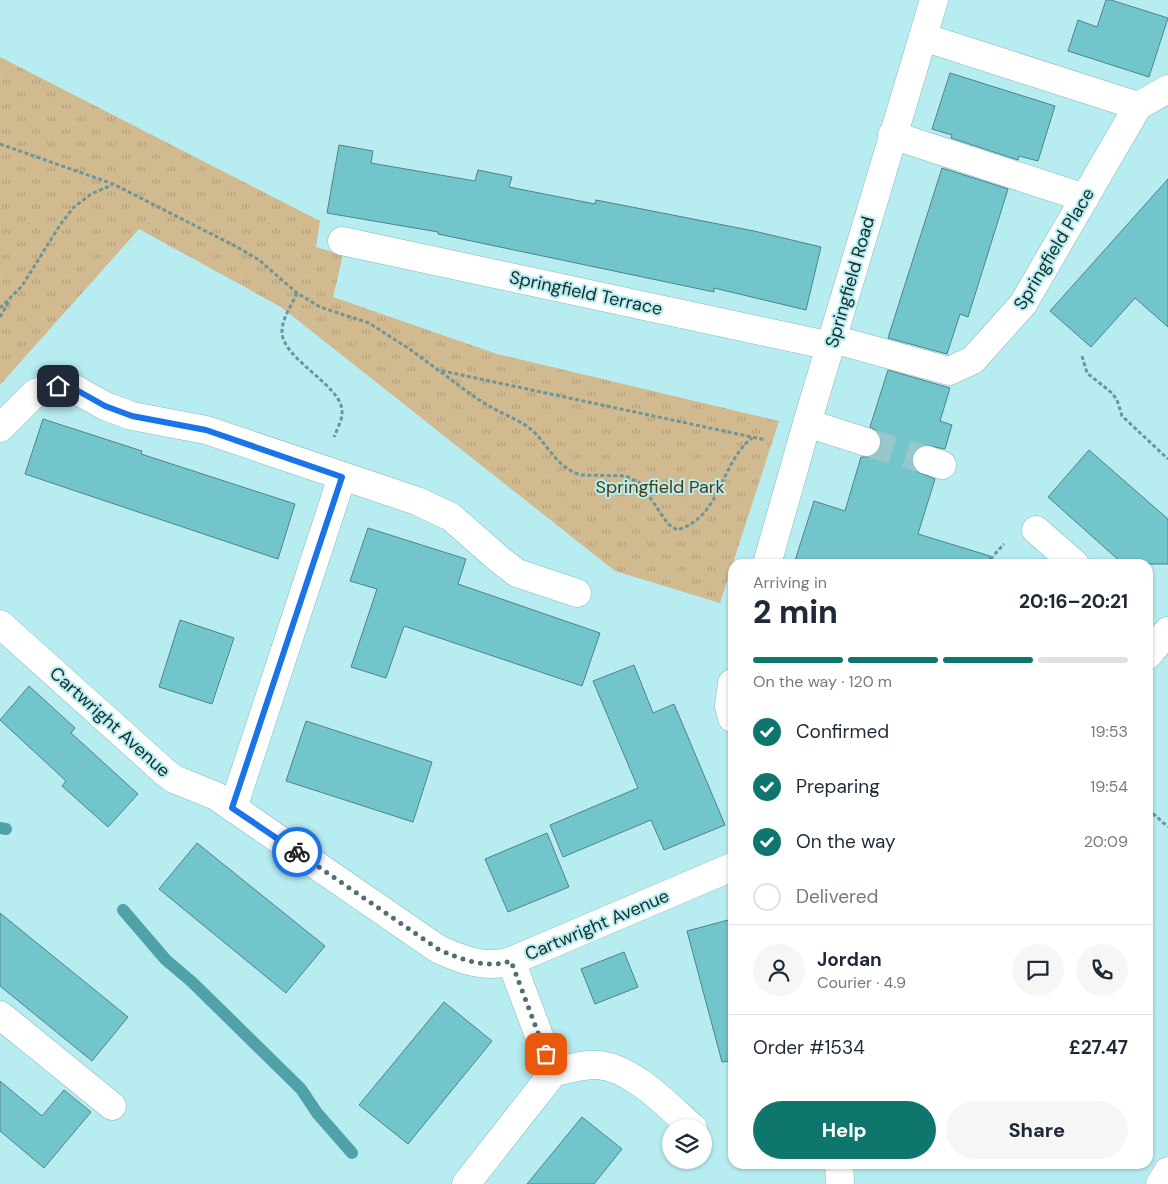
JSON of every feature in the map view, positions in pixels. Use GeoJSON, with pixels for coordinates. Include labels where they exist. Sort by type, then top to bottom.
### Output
{"type":"FeatureCollection","features":[{"type":"Feature","properties":{"kind":"street","name":"Springfield Road"},"geometry":{"type":"LineString","coordinates":[[768,559],[892,135],[934,0]]}},
{"type":"Feature","properties":{"kind":"street"},"geometry":{"type":"LineString","coordinates":[[923,37],[1138,106],[1168,89]]}},
{"type":"Feature","properties":{"kind":"street","name":"Springfield Place"},"geometry":{"type":"LineString","coordinates":[[832,342],[949,371],[973,360],[1023,304],[1138,106]]}},
{"type":"Feature","properties":{"kind":"street"},"geometry":{"type":"LineString","coordinates":[[892,135],[1085,198]]}},
{"type":"Feature","properties":{"kind":"street","name":"Springfield Terrace"},"geometry":{"type":"LineString","coordinates":[[342,241],[832,342]]}},
{"type":"Feature","properties":{"kind":"street"},"geometry":{"type":"LineString","coordinates":[[0,428],[35,393],[48,388],[67,387],[80,391],[105,406],[132,416],[206,430],[332,474],[417,501],[452,518],[500,560],[517,572],[577,593]]}},
{"type":"Feature","properties":{"kind":"street"},"geometry":{"type":"LineString","coordinates":[[804,435],[866,442]]}},
{"type":"Feature","properties":{"kind":"street"},"geometry":{"type":"LineString","coordinates":[[232,808],[332,474]]}},
{"type":"Feature","properties":{"kind":"street"},"geometry":{"type":"LineString","coordinates":[[1036,530],[1069,559]]}},
{"type":"Feature","properties":{"kind":"street","name":"Cartwright Avenue"},"geometry":{"type":"LineString","coordinates":[[0,624],[166,774],[216,796],[438,949],[454,956],[472,962],[500,964],[511,961],[728,869]]}},
{"type":"Feature","properties":{"kind":"street"},"geometry":{"type":"LineString","coordinates":[[511,961],[553,1073]]}},
{"type":"Feature","properties":{"kind":"street"},"geometry":{"type":"LineString","coordinates":[[0,1015],[112,1106]]}},
{"type":"Feature","properties":{"kind":"street"},"geometry":{"type":"LineString","coordinates":[[466,1184],[553,1073],[582,1066],[597,1065],[620,1070],[638,1081],[683,1119]]}},
{"type":"Feature","properties":{"kind":"street"},"geometry":{"type":"LineString","coordinates":[[839,1169],[840,1184]]}},
{"type":"Feature","properties":{"kind":"street"},"geometry":{"type":"LineString","coordinates":[[1160,1184],[1168,1171]]}},
{"type":"Feature","properties":{"kind":"path"},"geometry":{"type":"LineString","coordinates":[[0,144],[113,184],[237,246],[259,260],[298,293],[320,307],[369,323],[411,350],[474,397],[517,420],[535,433],[564,467],[574,473],[581,475],[626,476],[640,483],[668,524],[677,530],[690,527],[704,514],[736,454],[752,438]]}},
{"type":"Feature","properties":{"kind":"path"},"geometry":{"type":"LineString","coordinates":[[0,308],[22,286],[60,225],[74,208],[91,194],[113,184]]}},
{"type":"Feature","properties":{"kind":"path"},"geometry":{"type":"LineString","coordinates":[[298,293],[282,324],[282,333],[284,341],[290,350],[334,393],[341,404],[343,410],[332,474]]}},
{"type":"Feature","properties":{"kind":"path"},"geometry":{"type":"LineString","coordinates":[[0,318],[12,297]]}},
{"type":"Feature","properties":{"kind":"path"},"geometry":{"type":"LineString","coordinates":[[1082,356],[1086,373],[1112,393],[1117,400],[1122,416],[1168,459]]}},
{"type":"Feature","properties":{"kind":"path"},"geometry":{"type":"LineString","coordinates":[[438,370],[752,438],[804,435]]}},
{"type":"Feature","properties":{"kind":"path"},"geometry":{"type":"LineString","coordinates":[[1153,813],[1168,827]]}},
{"type":"Feature","properties":{"kind":"green space","name":"Springfield Park"},"geometry":{"type":"Polygon","coordinates":[[[0,57],[320,221],[316,247],[343,255],[333,297],[497,354],[779,421],[734,559],[728,559],[728,578],[720,603],[615,571],[281,307],[139,229],[0,385],[0,57]]]}},
{"type":"Feature","properties":{"kind":"building"},"geometry":{"type":"Polygon","coordinates":[[[1106,0],[1168,18],[1149,77],[1068,51],[1078,20],[1097,27],[1106,0]]]}},
{"type":"Feature","properties":{"kind":"building"},"geometry":{"type":"Polygon","coordinates":[[[950,73],[1055,106],[1038,161],[1019,156],[1018,160],[951,138],[952,135],[932,129],[950,73]]]}},
{"type":"Feature","properties":{"kind":"building"},"geometry":{"type":"Polygon","coordinates":[[[339,145],[373,151],[371,163],[475,181],[478,170],[512,177],[509,187],[595,204],[596,200],[754,231],[821,247],[806,310],[714,288],[714,292],[438,234],[438,232],[327,213],[339,145]]]}},
{"type":"Feature","properties":{"kind":"building"},"geometry":{"type":"Polygon","coordinates":[[[942,168],[1008,189],[968,317],[960,314],[947,354],[888,338],[942,168]]]}},
{"type":"Feature","properties":{"kind":"building"},"geometry":{"type":"Polygon","coordinates":[[[1168,179],[1168,327],[1135,298],[1091,347],[1050,311],[1168,179]]]}},
{"type":"Feature","properties":{"kind":"building"},"geometry":{"type":"Polygon","coordinates":[[[888,370],[950,388],[940,421],[952,425],[945,449],[924,445],[916,449],[912,456],[912,464],[916,471],[935,479],[918,534],[990,556],[990,559],[796,559],[814,501],[845,511],[861,457],[870,457],[876,454],[881,447],[881,438],[877,431],[870,427],[888,370]]]}},
{"type":"Feature","properties":{"kind":"building"},"geometry":{"type":"Polygon","coordinates":[[[43,419],[142,451],[141,454],[295,504],[278,559],[25,474],[43,419]]]}},
{"type":"Feature","properties":{"kind":"building"},"geometry":{"type":"Polygon","coordinates":[[[1089,450],[1168,519],[1168,564],[1153,564],[1153,559],[1117,559],[1048,497],[1089,450]]]}},
{"type":"Feature","properties":{"kind":"building"},"geometry":{"type":"Polygon","coordinates":[[[368,528],[466,559],[458,584],[600,633],[582,686],[404,626],[386,678],[351,667],[377,589],[350,581],[368,528]]]}},
{"type":"Feature","properties":{"kind":"building"},"geometry":{"type":"Polygon","coordinates":[[[180,620],[234,638],[212,704],[159,687],[180,620]]]}},
{"type":"Feature","properties":{"kind":"building"},"geometry":{"type":"Polygon","coordinates":[[[634,665],[653,713],[674,704],[725,825],[664,850],[651,820],[563,857],[550,825],[638,788],[593,681],[634,665]]]}},
{"type":"Feature","properties":{"kind":"building"},"geometry":{"type":"Polygon","coordinates":[[[29,686],[75,728],[71,733],[138,794],[108,827],[62,786],[66,781],[0,720],[29,686]]]}},
{"type":"Feature","properties":{"kind":"building"},"geometry":{"type":"Polygon","coordinates":[[[306,721],[432,762],[413,822],[286,781],[306,721]]]}},
{"type":"Feature","properties":{"kind":"building"},"geometry":{"type":"Polygon","coordinates":[[[547,833],[569,887],[508,912],[485,859],[547,833]]]}},
{"type":"Feature","properties":{"kind":"building"},"geometry":{"type":"Polygon","coordinates":[[[197,843],[325,946],[286,993],[159,889],[197,843]]]}},
{"type":"Feature","properties":{"kind":"building"},"geometry":{"type":"Polygon","coordinates":[[[0,913],[128,1017],[92,1061],[0,986],[0,913]]]}},
{"type":"Feature","properties":{"kind":"building"},"geometry":{"type":"Polygon","coordinates":[[[728,920],[728,1061],[722,1062],[687,931],[728,920]]]}},
{"type":"Feature","properties":{"kind":"building"},"geometry":{"type":"Polygon","coordinates":[[[624,952],[638,987],[595,1004],[581,969],[624,952]]]}},
{"type":"Feature","properties":{"kind":"building"},"geometry":{"type":"Polygon","coordinates":[[[444,1002],[492,1041],[408,1144],[359,1105],[444,1002]]]}},
{"type":"Feature","properties":{"kind":"building"},"geometry":{"type":"Polygon","coordinates":[[[0,1081],[42,1116],[64,1090],[91,1112],[44,1168],[0,1131],[0,1081]]]}},
{"type":"Feature","properties":{"kind":"building"},"geometry":{"type":"Polygon","coordinates":[[[582,1117],[622,1149],[594,1184],[527,1184],[582,1117]]]}},
{"type":"Feature","properties":{"kind":"waterway"},"geometry":{"type":"LineString","coordinates":[[0,828],[6,829]]}},
{"type":"Feature","properties":{"kind":"waterway"},"geometry":{"type":"LineString","coordinates":[[123,910],[166,960],[192,982],[301,1089],[317,1113],[352,1153]]}},
{"type":"Feature","properties":{"kind":"tunnel"},"geometry":{"type":"LineString","coordinates":[[866,442],[927,460]]}},
{"type":"Feature","properties":{"kind":"way so far"},"geometry":{"type":"LineString","coordinates":[[297,852],[438,949],[472,962],[500,964],[511,961],[546,1054]]}},
{"type":"Feature","properties":{"kind":"route"},"geometry":{"type":"LineString","coordinates":[[58,386],[73,388],[105,406],[132,416],[160,423],[206,430],[342,477],[232,808],[297,852]]}}]}
